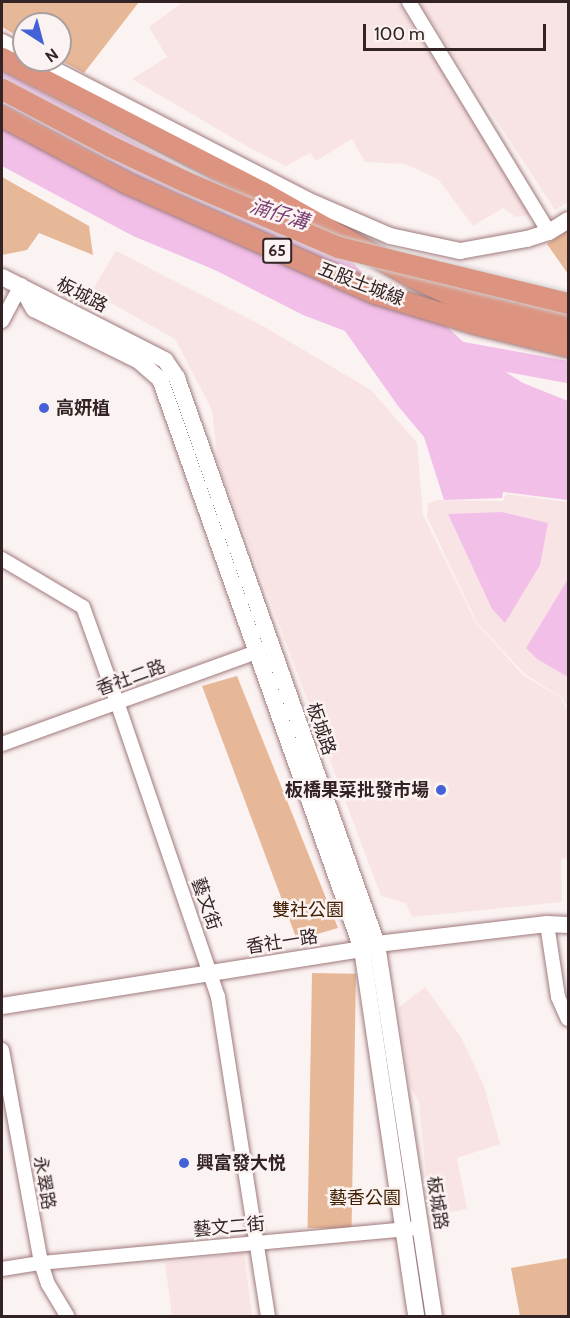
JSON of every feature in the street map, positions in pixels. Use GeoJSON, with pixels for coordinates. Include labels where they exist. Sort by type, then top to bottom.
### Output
{"type":"FeatureCollection","features":[{"type":"Feature","properties":{"kind":"highway"},"geometry":{"type":"LineString","coordinates":[[2,58],[262,192],[413,277],[568,329]]}},
{"type":"Feature","properties":{"kind":"highway","name":"五股土城線"},"geometry":{"type":"LineString","coordinates":[[2,88],[110,146],[338,247],[568,303]]}},
{"type":"Feature","properties":{"kind":"highway","name":"五股土城線"},"geometry":{"type":"LineString","coordinates":[[2,116],[127,183],[375,293],[478,324],[568,346]]}},
{"type":"Feature","properties":{"kind":"highway"},"geometry":{"type":"LineString","coordinates":[[307,200],[464,293],[568,314]]}},
{"type":"Feature","properties":{"kind":"street"},"geometry":{"type":"LineString","coordinates":[[409,2],[549,232]]}},
{"type":"Feature","properties":{"kind":"street"},"geometry":{"type":"LineString","coordinates":[[59,72],[307,200],[390,236],[460,251],[527,239],[549,232],[568,220]]}},
{"type":"Feature","properties":{"kind":"street","name":"板城路"},"geometry":{"type":"LineString","coordinates":[[2,277],[165,360],[177,378],[265,649],[370,947],[413,1229],[434,1317]]}},
{"type":"Feature","properties":{"kind":"street"},"geometry":{"type":"LineString","coordinates":[[2,321],[21,286]]}},
{"type":"Feature","properties":{"kind":"street","name":"藝文街"},"geometry":{"type":"LineString","coordinates":[[2,559],[82,607],[117,702],[212,973],[218,997],[268,1317]]}},
{"type":"Feature","properties":{"kind":"street","name":"香社二路"},"geometry":{"type":"LineString","coordinates":[[2,744],[265,649]]}},
{"type":"Feature","properties":{"kind":"street"},"geometry":{"type":"LineString","coordinates":[[547,924],[558,997],[568,1019]]}},
{"type":"Feature","properties":{"kind":"street","name":"香社一路"},"geometry":{"type":"LineString","coordinates":[[2,1006],[370,947],[547,924],[568,925]]}},
{"type":"Feature","properties":{"kind":"street","name":"永翠路"},"geometry":{"type":"LineString","coordinates":[[2,1050],[41,1263],[48,1284],[67,1317]]}},
{"type":"Feature","properties":{"kind":"street","name":"板城路"},"geometry":{"type":"LineString","coordinates":[[413,1229],[416,1317]]}},
{"type":"Feature","properties":{"kind":"street","name":"藝文二街"},"geometry":{"type":"LineString","coordinates":[[2,1269],[41,1263],[413,1229]]}},
{"type":"Feature","properties":{"kind":"shaded area"},"geometry":{"type":"Polygon","coordinates":[[[183,2],[397,2],[460,95],[534,214],[516,217],[503,208],[473,226],[438,179],[405,164],[365,162],[352,139],[316,161],[310,153],[286,166],[250,148],[132,79],[167,57],[149,27],[183,2]]]}},
{"type":"Feature","properties":{"kind":"shaded area"},"geometry":{"type":"Polygon","coordinates":[[[419,2],[568,2],[568,202],[555,210],[419,2]]]}},
{"type":"Feature","properties":{"kind":"shaded area"},"geometry":{"type":"Polygon","coordinates":[[[2,71],[188,171],[214,181],[231,195],[352,261],[390,307],[443,323],[474,352],[523,383],[568,401],[568,500],[503,492],[502,498],[444,500],[424,437],[398,406],[345,331],[303,315],[215,270],[133,236],[2,166],[2,71]]]}},
{"type":"Feature","properties":{"kind":"shaded area","name":"板橋果菜批發市場"},"geometry":{"type":"Polygon","coordinates":[[[116,251],[263,326],[371,390],[417,443],[423,515],[476,623],[523,675],[561,698],[567,710],[568,858],[561,859],[562,902],[412,917],[406,903],[381,896],[218,462],[212,410],[175,339],[91,292],[116,251]]]}},
{"type":"Feature","properties":{"kind":"shaded area"},"geometry":{"type":"Polygon","coordinates":[[[506,494],[568,502],[568,709],[562,698],[525,674],[477,623],[427,517],[428,503],[438,500],[503,501],[506,494]]]}},
{"type":"Feature","properties":{"kind":"shaded area"},"geometry":{"type":"Polygon","coordinates":[[[502,512],[548,523],[540,565],[505,623],[492,609],[448,514],[502,512]]]}},
{"type":"Feature","properties":{"kind":"shaded area"},"geometry":{"type":"Polygon","coordinates":[[[568,579],[568,677],[537,659],[526,648],[568,579]]]}},
{"type":"Feature","properties":{"kind":"shaded area"},"geometry":{"type":"Polygon","coordinates":[[[425,987],[461,1037],[484,1086],[500,1144],[457,1158],[467,1209],[430,1216],[419,1102],[410,1086],[398,1008],[425,987]]]}},
{"type":"Feature","properties":{"kind":"shaded area"},"geometry":{"type":"Polygon","coordinates":[[[244,1252],[252,1316],[172,1316],[165,1263],[244,1252]]]}},
{"type":"Feature","properties":{"kind":"green space"},"geometry":{"type":"Polygon","coordinates":[[[2,2],[139,2],[84,73],[72,66],[72,12],[12,12],[12,33],[2,27],[2,2]]]}},
{"type":"Feature","properties":{"kind":"green space"},"geometry":{"type":"Polygon","coordinates":[[[2,177],[89,226],[93,255],[39,233],[27,250],[2,255],[2,177]]]}},
{"type":"Feature","properties":{"kind":"green space"},"geometry":{"type":"Polygon","coordinates":[[[568,230],[568,274],[547,244],[568,230]]]}},
{"type":"Feature","properties":{"kind":"green space","name":"雙社公園"},"geometry":{"type":"Polygon","coordinates":[[[237,676],[338,928],[297,940],[202,686],[237,676]]]}},
{"type":"Feature","properties":{"kind":"green space"},"geometry":{"type":"Polygon","coordinates":[[[312,973],[356,974],[352,1229],[308,1228],[312,973]]]}},
{"type":"Feature","properties":{"kind":"green space"},"geometry":{"type":"Polygon","coordinates":[[[568,1258],[568,1316],[520,1316],[511,1268],[568,1258]]]}},
{"type":"Feature","properties":{"kind":"waterway","name":"湳仔溝"},"geometry":{"type":"LineString","coordinates":[[452,351],[568,372]]}},
{"type":"Feature","properties":{"kind":"place","name":"高妍植"},"geometry":{"type":"Point","coordinates":[44,408]}},
{"type":"Feature","properties":{"kind":"place","name":"板橋果菜批發市場"},"geometry":{"type":"Point","coordinates":[441,790]}},
{"type":"Feature","properties":{"kind":"place","name":"興富發大悦"},"geometry":{"type":"Point","coordinates":[184,1163]}},
{"type":"Feature","properties":{"kind":"park label","name":"藝香公園"},"geometry":{"type":"Point","coordinates":[365,1198]}}]}
